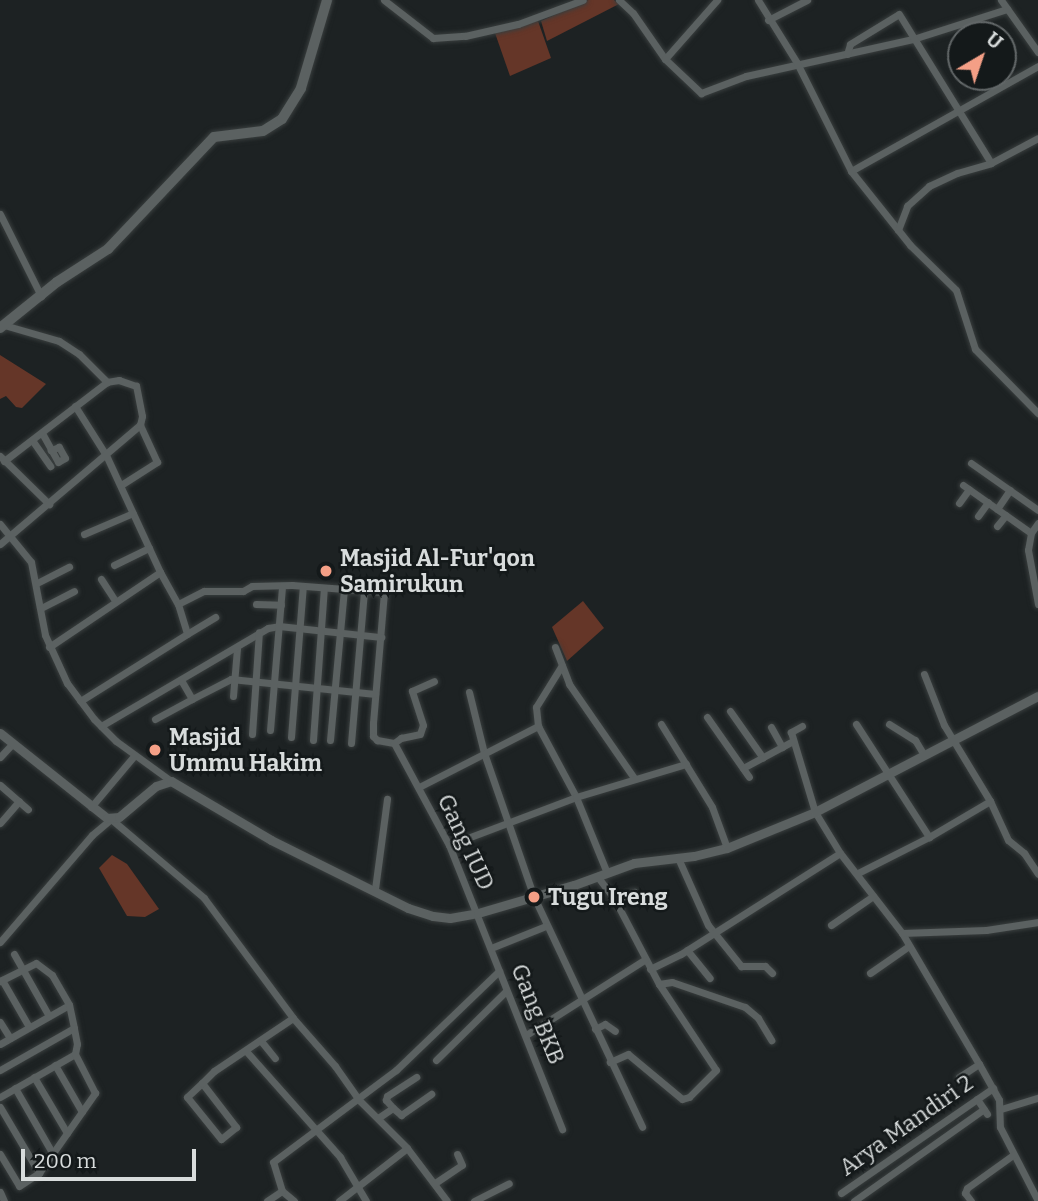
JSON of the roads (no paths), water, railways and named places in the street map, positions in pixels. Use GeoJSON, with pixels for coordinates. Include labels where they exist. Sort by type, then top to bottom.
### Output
{"type":"FeatureCollection","features":[{"type":"Feature","properties":{"kind":"main road"},"geometry":{"type":"LineString","coordinates":[[6,327],[72,271],[108,249],[193,157],[220,134],[263,131],[282,119],[301,88],[327,0]]}},
{"type":"Feature","properties":{"kind":"street"},"geometry":{"type":"LineString","coordinates":[[384,0],[433,38],[465,36],[518,24],[583,0]]}},
{"type":"Feature","properties":{"kind":"street"},"geometry":{"type":"LineString","coordinates":[[619,0],[633,13],[665,59],[701,93],[746,76],[797,63],[914,39],[1004,3],[1038,52]]}},
{"type":"Feature","properties":{"kind":"street"},"geometry":{"type":"LineString","coordinates":[[665,59],[717,0]]}},
{"type":"Feature","properties":{"kind":"street"},"geometry":{"type":"LineString","coordinates":[[758,0],[797,63],[851,171],[898,230],[956,290],[975,349],[1038,413]]}},
{"type":"Feature","properties":{"kind":"street"},"geometry":{"type":"LineString","coordinates":[[768,20],[807,0]]}},
{"type":"Feature","properties":{"kind":"street"},"geometry":{"type":"LineString","coordinates":[[847,54],[850,44],[899,14],[991,163]]}},
{"type":"Feature","properties":{"kind":"street"},"geometry":{"type":"LineString","coordinates":[[851,171],[1038,66]]}},
{"type":"Feature","properties":{"kind":"street"},"geometry":{"type":"LineString","coordinates":[[898,230],[907,206],[929,186],[957,173],[991,163],[1038,138]]}},
{"type":"Feature","properties":{"kind":"street"},"geometry":{"type":"LineString","coordinates":[[0,214],[41,296]]}},
{"type":"Feature","properties":{"kind":"street"},"geometry":{"type":"LineString","coordinates":[[6,327],[59,341],[79,354],[107,382]]}},
{"type":"Feature","properties":{"kind":"street"},"geometry":{"type":"LineString","coordinates":[[0,544],[49,504],[140,425],[142,416],[135,386],[119,380],[107,382],[42,433],[2,458],[49,504]]}},
{"type":"Feature","properties":{"kind":"street"},"geometry":{"type":"LineString","coordinates":[[75,406],[106,455],[121,485],[160,572],[178,604],[187,634]]}},
{"type":"Feature","properties":{"kind":"street"},"geometry":{"type":"LineString","coordinates":[[121,485],[157,462],[140,425]]}},
{"type":"Feature","properties":{"kind":"street"},"geometry":{"type":"LineString","coordinates":[[42,433],[51,450]]}},
{"type":"Feature","properties":{"kind":"street"},"geometry":{"type":"LineString","coordinates":[[32,440],[50,466]]}},
{"type":"Feature","properties":{"kind":"street"},"geometry":{"type":"LineString","coordinates":[[971,463],[1038,510]]}},
{"type":"Feature","properties":{"kind":"street"},"geometry":{"type":"LineString","coordinates":[[959,503],[966,487],[1031,533]]}},
{"type":"Feature","properties":{"kind":"street"},"geometry":{"type":"LineString","coordinates":[[997,509],[1010,490]]}},
{"type":"Feature","properties":{"kind":"street"},"geometry":{"type":"LineString","coordinates":[[978,516],[988,502]]}},
{"type":"Feature","properties":{"kind":"street"},"geometry":{"type":"LineString","coordinates":[[84,534],[133,513]]}},
{"type":"Feature","properties":{"kind":"street"},"geometry":{"type":"LineString","coordinates":[[998,526],[1006,515]]}},
{"type":"Feature","properties":{"kind":"street"},"geometry":{"type":"LineString","coordinates":[[1038,523],[1031,533],[1029,562],[1038,604]]}},
{"type":"Feature","properties":{"kind":"street"},"geometry":{"type":"LineString","coordinates":[[0,524],[27,554],[37,583],[49,647],[80,701],[134,756],[271,840],[375,889],[408,908],[433,916],[461,917],[534,897],[634,863],[727,848],[815,812],[1038,696]]}},
{"type":"Feature","properties":{"kind":"street"},"geometry":{"type":"LineString","coordinates":[[114,565],[149,548]]}},
{"type":"Feature","properties":{"kind":"street"},"geometry":{"type":"LineString","coordinates":[[1029,562],[1038,556]]}},
{"type":"Feature","properties":{"kind":"street"},"geometry":{"type":"LineString","coordinates":[[37,583],[69,567]]}},
{"type":"Feature","properties":{"kind":"street"},"geometry":{"type":"LineString","coordinates":[[49,647],[160,572]]}},
{"type":"Feature","properties":{"kind":"street"},"geometry":{"type":"LineString","coordinates":[[101,579],[116,602]]}},
{"type":"Feature","properties":{"kind":"street"},"geometry":{"type":"LineString","coordinates":[[155,719],[227,679],[376,694],[385,593],[344,588],[252,586],[243,591],[204,591],[178,604]]}},
{"type":"Feature","properties":{"kind":"street"},"geometry":{"type":"LineString","coordinates":[[270,730],[282,586]]}},
{"type":"Feature","properties":{"kind":"street"},"geometry":{"type":"LineString","coordinates":[[290,737],[303,586]]}},
{"type":"Feature","properties":{"kind":"street"},"geometry":{"type":"LineString","coordinates":[[313,740],[324,588]]}},
{"type":"Feature","properties":{"kind":"street"},"geometry":{"type":"LineString","coordinates":[[330,740],[344,588]]}},
{"type":"Feature","properties":{"kind":"street"},"geometry":{"type":"LineString","coordinates":[[40,608],[74,590]]}},
{"type":"Feature","properties":{"kind":"street"},"geometry":{"type":"LineString","coordinates":[[351,743],[364,590]]}},
{"type":"Feature","properties":{"kind":"street"},"geometry":{"type":"LineString","coordinates":[[256,604],[281,605]]}},
{"type":"Feature","properties":{"kind":"street"},"geometry":{"type":"LineString","coordinates":[[80,701],[215,617]]}},
{"type":"Feature","properties":{"kind":"street"},"geometry":{"type":"LineString","coordinates":[[102,726],[237,648],[259,632],[279,626],[381,637]]}},
{"type":"Feature","properties":{"kind":"street"},"geometry":{"type":"LineString","coordinates":[[252,734],[259,632]]}},
{"type":"Feature","properties":{"kind":"street"},"geometry":{"type":"LineString","coordinates":[[555,647],[569,684],[634,779]]}},
{"type":"Feature","properties":{"kind":"street"},"geometry":{"type":"LineString","coordinates":[[233,696],[237,648]]}},
{"type":"Feature","properties":{"kind":"street"},"geometry":{"type":"LineString","coordinates":[[562,665],[536,707],[538,726],[576,797],[607,873]]}},
{"type":"Feature","properties":{"kind":"street"},"geometry":{"type":"LineString","coordinates":[[924,674],[944,725],[956,740],[990,801],[1008,840],[1024,853],[1038,874]]}},
{"type":"Feature","properties":{"kind":"street"},"geometry":{"type":"LineString","coordinates":[[181,680],[192,699]]}},
{"type":"Feature","properties":{"kind":"street"},"geometry":{"type":"LineString","coordinates":[[394,743],[398,739],[422,732],[423,725],[412,691],[435,681]]}},
{"type":"Feature","properties":{"kind":"street"},"geometry":{"type":"LineString","coordinates":[[469,692],[484,754],[534,897],[642,1127]]}},
{"type":"Feature","properties":{"kind":"street","name":"Gang IUD"},"geometry":{"type":"LineString","coordinates":[[376,694],[373,738],[394,743],[449,845],[478,913]]}},
{"type":"Feature","properties":{"kind":"street"},"geometry":{"type":"LineString","coordinates":[[730,711],[763,758]]}},
{"type":"Feature","properties":{"kind":"street"},"geometry":{"type":"LineString","coordinates":[[707,717],[749,777]]}},
{"type":"Feature","properties":{"kind":"street"},"geometry":{"type":"LineString","coordinates":[[661,724],[712,807],[727,848]]}},
{"type":"Feature","properties":{"kind":"street"},"geometry":{"type":"LineString","coordinates":[[856,724],[886,775],[929,837]]}},
{"type":"Feature","properties":{"kind":"street"},"geometry":{"type":"LineString","coordinates":[[889,724],[915,740],[924,755]]}},
{"type":"Feature","properties":{"kind":"street"},"geometry":{"type":"LineString","coordinates":[[419,787],[538,726]]}},
{"type":"Feature","properties":{"kind":"street"},"geometry":{"type":"LineString","coordinates":[[802,726],[791,730],[815,812],[840,853],[902,933],[993,1088],[1001,1109],[998,1122],[1038,1201]]}},
{"type":"Feature","properties":{"kind":"street"},"geometry":{"type":"LineString","coordinates":[[771,727],[782,747]]}},
{"type":"Feature","properties":{"kind":"street"},"geometry":{"type":"LineString","coordinates":[[0,733],[91,807],[111,819],[204,898],[293,1018],[359,1100],[407,1148],[447,1201]]}},
{"type":"Feature","properties":{"kind":"street"},"geometry":{"type":"LineString","coordinates":[[743,768],[793,741]]}},
{"type":"Feature","properties":{"kind":"street"},"geometry":{"type":"LineString","coordinates":[[0,757],[12,744]]}},
{"type":"Feature","properties":{"kind":"street"},"geometry":{"type":"LineString","coordinates":[[91,807],[134,756]]}},
{"type":"Feature","properties":{"kind":"street"},"geometry":{"type":"LineString","coordinates":[[449,845],[576,797],[686,764]]}},
{"type":"Feature","properties":{"kind":"street"},"geometry":{"type":"LineString","coordinates":[[0,942],[92,835],[111,819],[122,815],[156,786],[171,781]]}},
{"type":"Feature","properties":{"kind":"street"},"geometry":{"type":"LineString","coordinates":[[0,785],[28,809]]}},
{"type":"Feature","properties":{"kind":"street"},"geometry":{"type":"LineString","coordinates":[[375,889],[387,799]]}},
{"type":"Feature","properties":{"kind":"street"},"geometry":{"type":"LineString","coordinates":[[0,823],[19,801]]}},
{"type":"Feature","properties":{"kind":"street"},"geometry":{"type":"LineString","coordinates":[[858,873],[929,837],[990,801]]}},
{"type":"Feature","properties":{"kind":"street"},"geometry":{"type":"LineString","coordinates":[[650,969],[687,950],[840,853]]}},
{"type":"Feature","properties":{"kind":"street"},"geometry":{"type":"LineString","coordinates":[[678,858],[708,925],[716,932],[740,968],[765,966],[772,973]]}},
{"type":"Feature","properties":{"kind":"street"},"geometry":{"type":"LineString","coordinates":[[597,877],[615,900],[650,969],[715,1072],[688,1097],[682,1099],[628,1054],[610,1062]]}},
{"type":"Feature","properties":{"kind":"street"},"geometry":{"type":"LineString","coordinates":[[615,900],[634,892]]}},
{"type":"Feature","properties":{"kind":"street"},"geometry":{"type":"LineString","coordinates":[[831,925],[873,896]]}},
{"type":"Feature","properties":{"kind":"street","name":"Gang BKB"},"geometry":{"type":"LineString","coordinates":[[478,913],[562,1129]]}},
{"type":"Feature","properties":{"kind":"street"},"geometry":{"type":"LineString","coordinates":[[902,933],[986,930],[1038,922]]}},
{"type":"Feature","properties":{"kind":"street"},"geometry":{"type":"LineString","coordinates":[[491,948],[546,926]]}},
{"type":"Feature","properties":{"kind":"street"},"geometry":{"type":"LineString","coordinates":[[870,972],[909,946]]}},
{"type":"Feature","properties":{"kind":"street"},"geometry":{"type":"LineString","coordinates":[[687,950],[710,978]]}},
{"type":"Feature","properties":{"kind":"street"},"geometry":{"type":"LineString","coordinates":[[14,954],[49,1016]]}},
{"type":"Feature","properties":{"kind":"street"},"geometry":{"type":"LineString","coordinates":[[526,1035],[645,960]]}},
{"type":"Feature","properties":{"kind":"street"},"geometry":{"type":"LineString","coordinates":[[0,1154],[19,1186],[39,1173],[95,1091],[75,1054],[77,1044],[69,1004],[53,977],[33,963],[1,980],[29,1027]]}},
{"type":"Feature","properties":{"kind":"street"},"geometry":{"type":"LineString","coordinates":[[294,1201],[282,1191],[273,1162],[397,1069],[499,971]]}},
{"type":"Feature","properties":{"kind":"street"},"geometry":{"type":"LineString","coordinates":[[659,984],[673,982],[745,1007],[758,1018],[771,1040]]}},
{"type":"Feature","properties":{"kind":"street"},"geometry":{"type":"LineString","coordinates":[[436,1060],[506,990]]}},
{"type":"Feature","properties":{"kind":"street"},"geometry":{"type":"LineString","coordinates":[[0,1044],[69,1004]]}},
{"type":"Feature","properties":{"kind":"street"},"geometry":{"type":"LineString","coordinates":[[202,1083],[235,1128],[220,1139],[187,1097],[202,1083],[293,1018]]}},
{"type":"Feature","properties":{"kind":"street"},"geometry":{"type":"LineString","coordinates":[[0,1022],[10,1038]]}},
{"type":"Feature","properties":{"kind":"street"},"geometry":{"type":"LineString","coordinates":[[595,1029],[605,1024],[615,1031]]}},
{"type":"Feature","properties":{"kind":"street"},"geometry":{"type":"LineString","coordinates":[[0,1070],[74,1028]]}},
{"type":"Feature","properties":{"kind":"street"},"geometry":{"type":"LineString","coordinates":[[261,1041],[275,1058]]}},
{"type":"Feature","properties":{"kind":"street"},"geometry":{"type":"LineString","coordinates":[[246,1051],[340,1157],[366,1201]]}},
{"type":"Feature","properties":{"kind":"street"},"geometry":{"type":"LineString","coordinates":[[0,1097],[75,1054]]}},
{"type":"Feature","properties":{"kind":"street"},"geometry":{"type":"LineString","coordinates":[[959,1077],[979,1064]]}},
{"type":"Feature","properties":{"kind":"street"},"geometry":{"type":"LineString","coordinates":[[55,1065],[82,1112]]}},
{"type":"Feature","properties":{"kind":"street"},"geometry":{"type":"LineString","coordinates":[[34,1077],[67,1133]]}},
{"type":"Feature","properties":{"kind":"street"},"geometry":{"type":"LineString","coordinates":[[416,1077],[386,1098],[393,1108],[401,1115],[431,1094]]}},
{"type":"Feature","properties":{"kind":"street"},"geometry":{"type":"LineString","coordinates":[[15,1088],[53,1154]]}},
{"type":"Feature","properties":{"kind":"street","name":"Arya Mandiri 2"},"geometry":{"type":"LineString","coordinates":[[841,1193],[993,1088]]}},
{"type":"Feature","properties":{"kind":"street"},"geometry":{"type":"LineString","coordinates":[[1001,1109],[1038,1098]]}},
{"type":"Feature","properties":{"kind":"street"},"geometry":{"type":"LineString","coordinates":[[854,1201],[985,1112],[977,1099]]}},
{"type":"Feature","properties":{"kind":"street"},"geometry":{"type":"LineString","coordinates":[[0,1107],[39,1173]]}},
{"type":"Feature","properties":{"kind":"street"},"geometry":{"type":"LineString","coordinates":[[378,1118],[393,1108]]}},
{"type":"Feature","properties":{"kind":"street"},"geometry":{"type":"LineString","coordinates":[[339,1201],[407,1148]]}},
{"type":"Feature","properties":{"kind":"street"},"geometry":{"type":"LineString","coordinates":[[435,1183],[462,1165],[457,1154]]}},
{"type":"Feature","properties":{"kind":"street"},"geometry":{"type":"LineString","coordinates":[[971,1201],[965,1193],[967,1188],[1013,1155]]}},
{"type":"Feature","properties":{"kind":"street"},"geometry":{"type":"LineString","coordinates":[[479,1200],[509,1183]]}},
{"type":"Feature","properties":{"kind":"street"},"geometry":{"type":"LineString","coordinates":[[1031,1188],[1038,1183]]}},
{"type":"Feature","properties":{"kind":"street"},"geometry":{"type":"LineString","coordinates":[[267,1201],[282,1191]]}},
{"type":"Feature","properties":{"kind":"street"},"geometry":{"type":"LineString","coordinates":[[0,1192],[4,1201]]}},
{"type":"Feature","properties":{"kind":"place","name":"Masjid Al-Fur'qon Samirukun"},"geometry":{"type":"Point","coordinates":[326,571]}},
{"type":"Feature","properties":{"kind":"place","name":"Masjid Ummu Hakim"},"geometry":{"type":"Point","coordinates":[155,750]}},
{"type":"Feature","properties":{"kind":"place","name":"Tugu Ireng"},"geometry":{"type":"Point","coordinates":[534,897]}}]}
